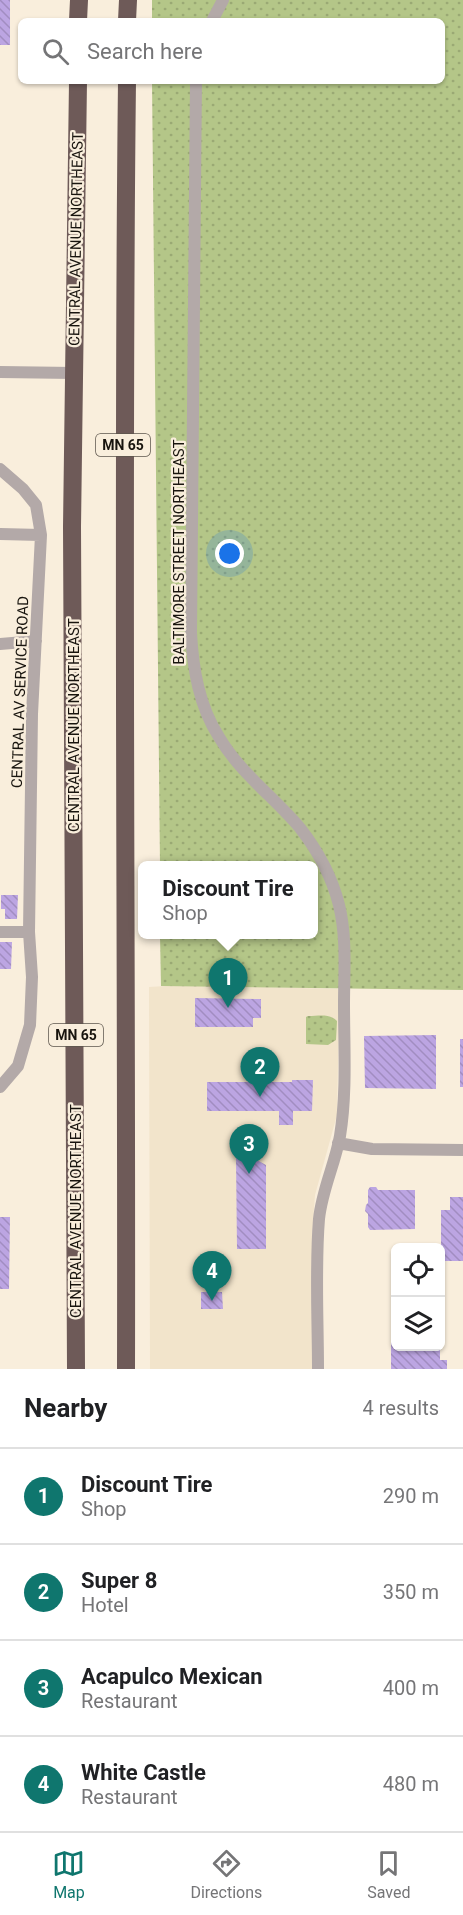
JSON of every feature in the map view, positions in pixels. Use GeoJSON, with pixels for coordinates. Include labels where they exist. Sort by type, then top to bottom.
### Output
{"type":"FeatureCollection","features":[{"type":"Feature","properties":{"kind":"highway"},"geometry":{"type":"LineString","coordinates":[[78,18],[79,0]]}},
{"type":"Feature","properties":{"kind":"highway"},"geometry":{"type":"LineString","coordinates":[[127,18],[128,0]]}},
{"type":"Feature","properties":{"kind":"highway","name":"CENTRAL AVENUE NORTHEAST"},"geometry":{"type":"LineString","coordinates":[[76,1369],[72,539],[78,84]]}},
{"type":"Feature","properties":{"kind":"highway","name":"MN 65"},"geometry":{"type":"LineString","coordinates":[[126,1369],[127,968],[123,456],[127,84]]}},
{"type":"Feature","properties":{"kind":"street"},"geometry":{"type":"LineString","coordinates":[[214,18],[223,0]]}},
{"type":"Feature","properties":{"kind":"street","name":"BALTIMORE STREET NORTHEAST"},"geometry":{"type":"LineString","coordinates":[[196,84],[192,622],[194,668],[204,705],[218,737],[250,777],[301,829],[321,860],[335,893],[342,924],[343,1101],[338,1143],[319,1218],[318,1369]]}},
{"type":"Feature","properties":{"kind":"street"},"geometry":{"type":"LineString","coordinates":[[0,372],[74,373]]}},
{"type":"Feature","properties":{"kind":"street","name":"CENTRAL AV SERVICE ROAD"},"geometry":{"type":"LineString","coordinates":[[0,469],[36,505],[40,535],[32,714],[30,1025],[18,1066],[0,1087]]}},
{"type":"Feature","properties":{"kind":"street"},"geometry":{"type":"LineString","coordinates":[[0,534],[40,535]]}},
{"type":"Feature","properties":{"kind":"street"},"geometry":{"type":"LineString","coordinates":[[0,644],[36,641]]}},
{"type":"Feature","properties":{"kind":"street"},"geometry":{"type":"LineString","coordinates":[[0,932],[29,932]]}},
{"type":"Feature","properties":{"kind":"street"},"geometry":{"type":"LineString","coordinates":[[338,1143],[372,1149],[463,1150]]}},
{"type":"Feature","properties":{"kind":"shaded area"},"geometry":{"type":"Polygon","coordinates":[[[182,985],[338,989],[337,1115],[315,1195],[312,1236],[312,1369],[150,1369],[149,987],[182,985]]]}},
{"type":"Feature","properties":{"kind":"green space"},"geometry":{"type":"Polygon","coordinates":[[[152,0],[463,0],[463,990],[161,986],[160,939],[318,939],[318,861],[160,861],[152,84],[445,84],[445,18],[152,18],[152,0]]]}},
{"type":"Feature","properties":{"kind":"green space"},"geometry":{"type":"Polygon","coordinates":[[[320,1015],[334,1018],[337,1021],[336,1040],[328,1045],[306,1044],[306,1017],[320,1015]]]}},
{"type":"Feature","properties":{"kind":"building"},"geometry":{"type":"Polygon","coordinates":[[[0,0],[10,0],[10,45],[0,45],[0,0]]]}},
{"type":"Feature","properties":{"kind":"building"},"geometry":{"type":"Polygon","coordinates":[[[1,895],[18,895],[17,919],[5,919],[5,909],[1,909],[1,895]]]}},
{"type":"Feature","properties":{"kind":"building"},"geometry":{"type":"Polygon","coordinates":[[[0,942],[12,942],[11,969],[0,969],[0,942]]]}},
{"type":"Feature","properties":{"kind":"building"},"geometry":{"type":"Polygon","coordinates":[[[195,998],[261,999],[261,1018],[253,1018],[253,1027],[195,1027],[195,998]]]}},
{"type":"Feature","properties":{"kind":"building"},"geometry":{"type":"Polygon","coordinates":[[[436,1035],[436,1089],[365,1088],[364,1036],[436,1035]]]}},
{"type":"Feature","properties":{"kind":"building"},"geometry":{"type":"Polygon","coordinates":[[[460,1039],[463,1039],[463,1087],[460,1087],[460,1039]]]}},
{"type":"Feature","properties":{"kind":"building"},"geometry":{"type":"Polygon","coordinates":[[[292,1080],[313,1080],[312,1111],[293,1111],[293,1125],[279,1125],[279,1111],[207,1111],[207,1082],[292,1082],[292,1080]]]}},
{"type":"Feature","properties":{"kind":"building"},"geometry":{"type":"Polygon","coordinates":[[[251,1157],[266,1165],[266,1249],[237,1249],[236,1158],[251,1157]]]}},
{"type":"Feature","properties":{"kind":"building"},"geometry":{"type":"Polygon","coordinates":[[[370,1187],[376,1187],[378,1190],[415,1190],[415,1229],[370,1230],[368,1214],[365,1211],[370,1187]]]}},
{"type":"Feature","properties":{"kind":"building"},"geometry":{"type":"Polygon","coordinates":[[[450,1197],[463,1197],[463,1261],[445,1261],[445,1243],[441,1243],[441,1210],[450,1210],[450,1197]]]}},
{"type":"Feature","properties":{"kind":"building"},"geometry":{"type":"Polygon","coordinates":[[[0,1217],[10,1217],[9,1289],[0,1289],[0,1217]]]}},
{"type":"Feature","properties":{"kind":"building"},"geometry":{"type":"Polygon","coordinates":[[[201,1292],[222,1292],[223,1309],[201,1309],[201,1292]]]}},
{"type":"Feature","properties":{"kind":"building"},"geometry":{"type":"Polygon","coordinates":[[[391,1351],[440,1351],[440,1360],[447,1360],[447,1369],[391,1369],[391,1351]]]}},
{"type":"Feature","properties":{"kind":"place","name":"Discount Tire"},"geometry":{"type":"Point","coordinates":[228,1008]}},
{"type":"Feature","properties":{"kind":"place","name":"Super 8"},"geometry":{"type":"Point","coordinates":[260,1097]}},
{"type":"Feature","properties":{"kind":"place","name":"Acapulco Mexican"},"geometry":{"type":"Point","coordinates":[249,1174]}},
{"type":"Feature","properties":{"kind":"place","name":"White Castle"},"geometry":{"type":"Point","coordinates":[212,1301]}}]}
